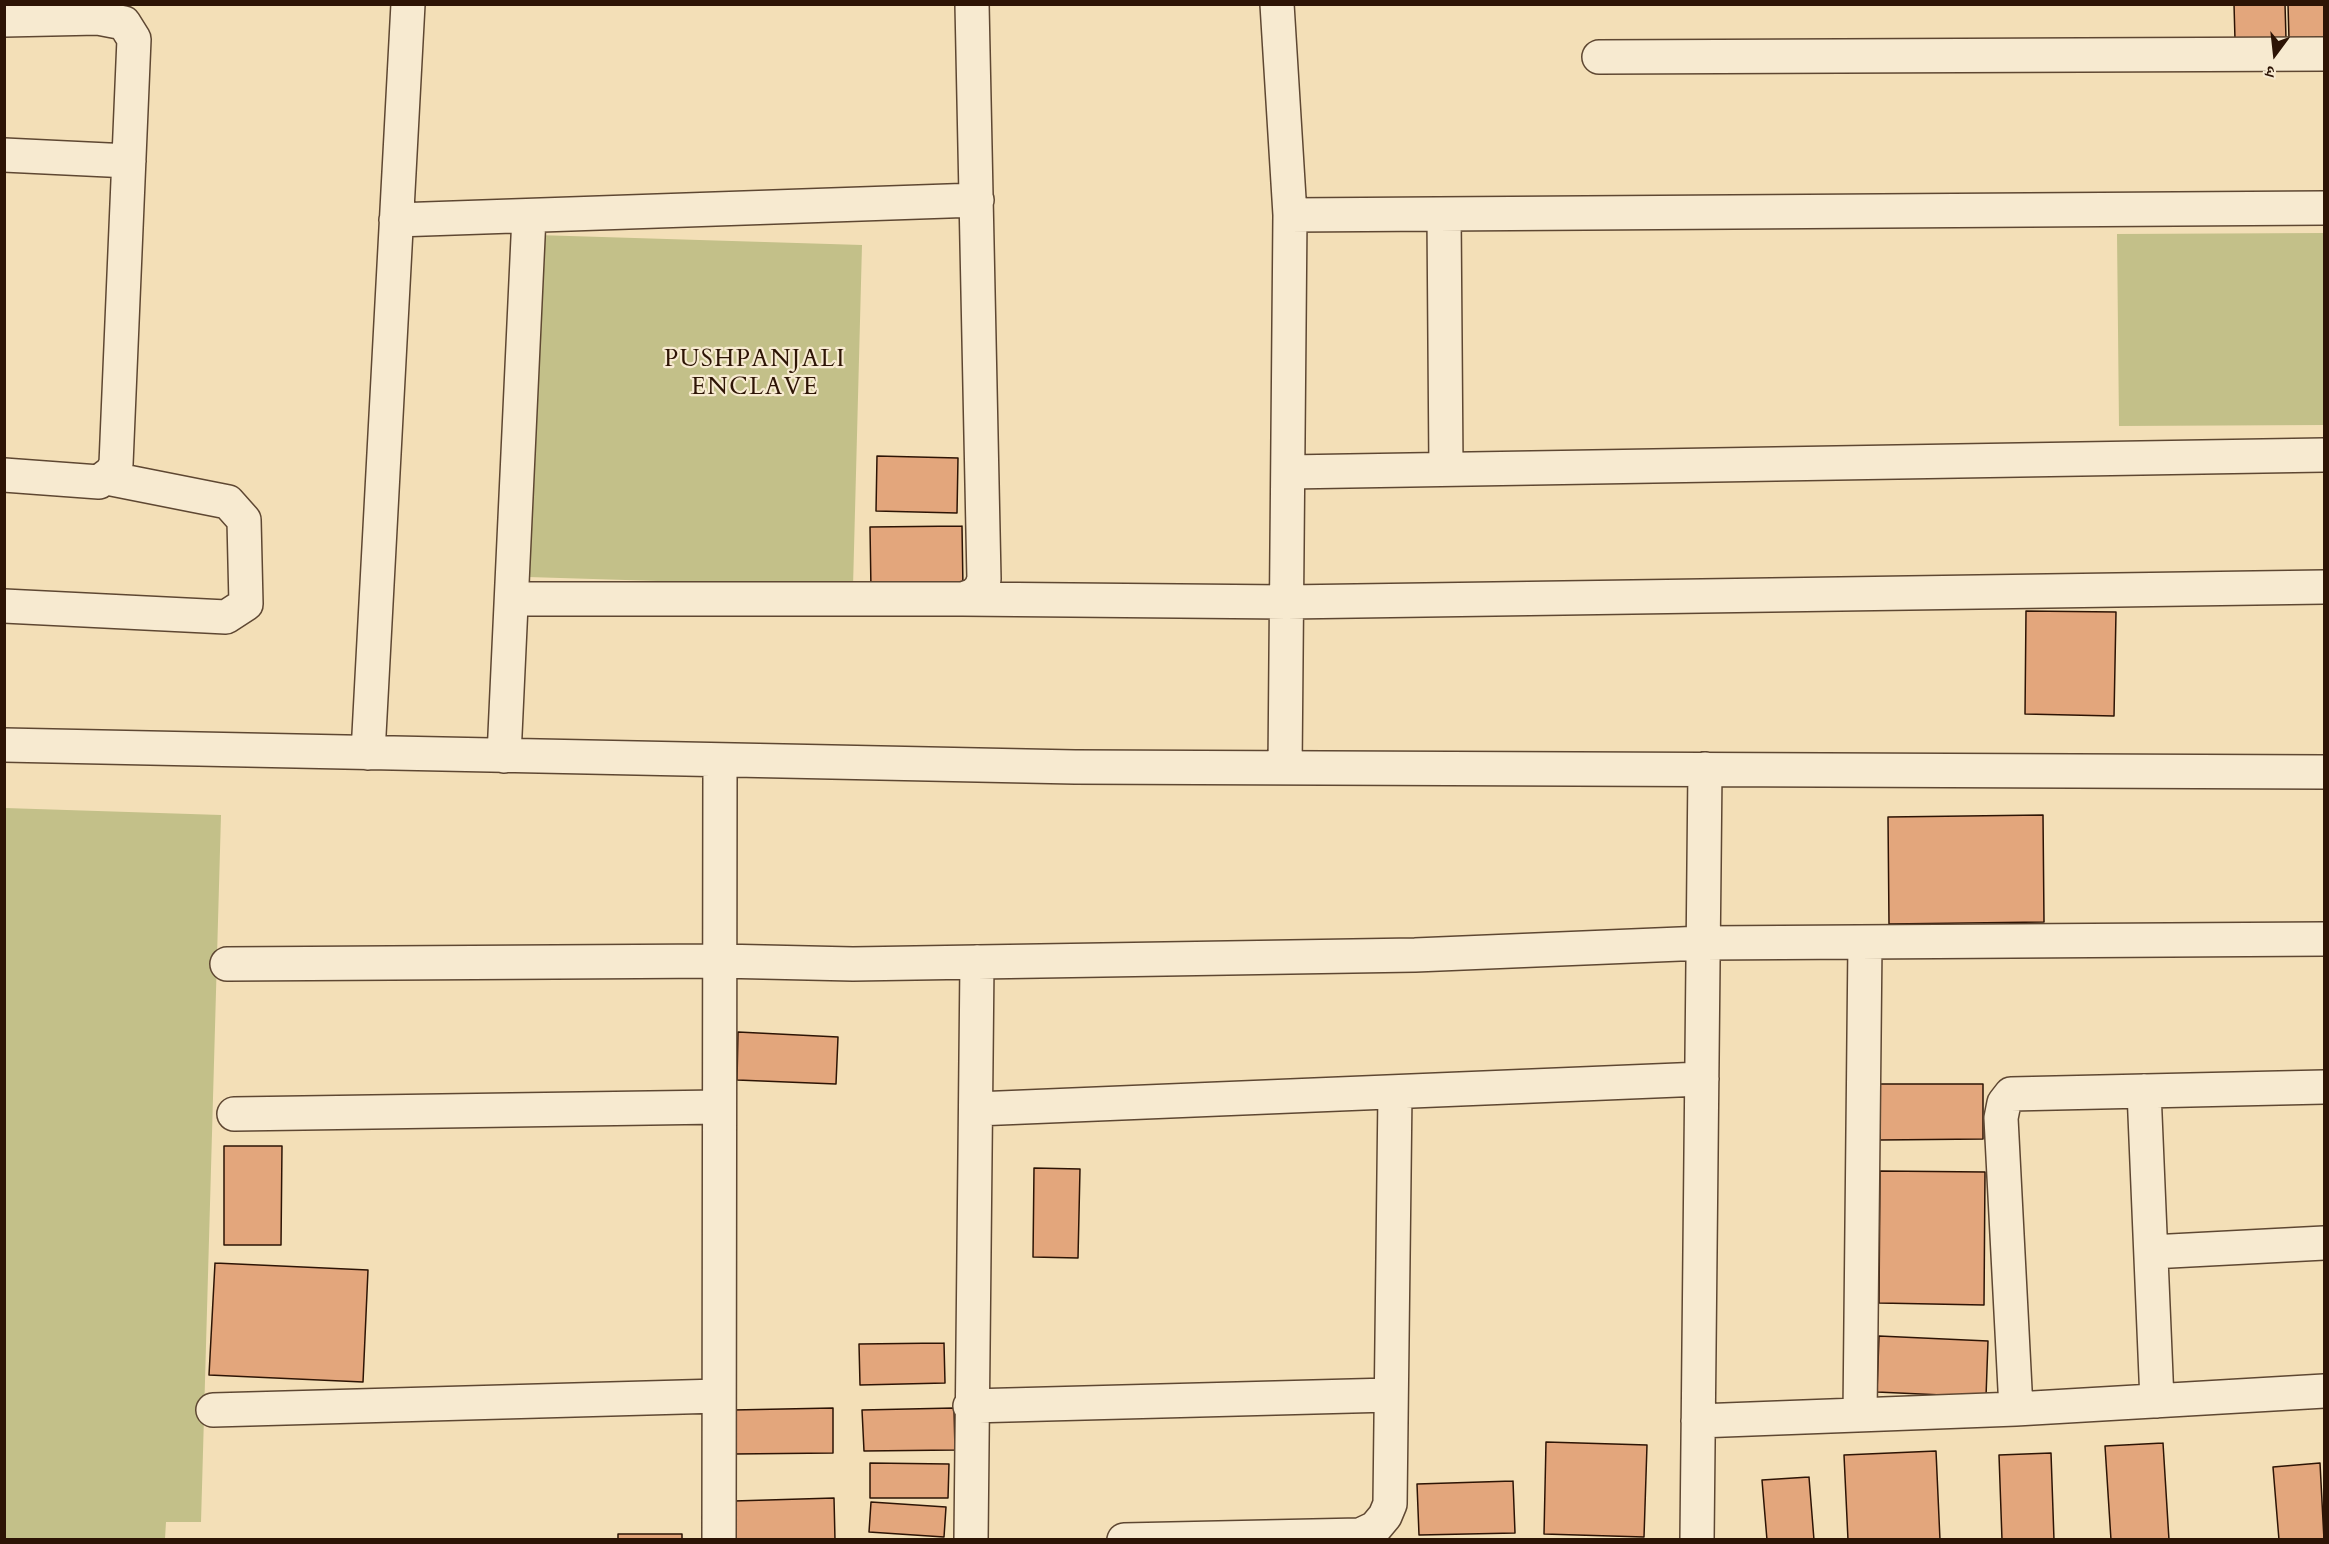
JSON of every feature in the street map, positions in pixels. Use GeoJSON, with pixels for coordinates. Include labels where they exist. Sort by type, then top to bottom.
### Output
{"type":"FeatureCollection","features":[{"type":"Feature","properties":{"kind":"street"},"geometry":{"type":"LineString","coordinates":[[368,753],[408,4]]}},
{"type":"Feature","properties":{"kind":"street"},"geometry":{"type":"LineString","coordinates":[[963,599],[974,595],[981,588],[984,579],[972,4]]}},
{"type":"Feature","properties":{"kind":"street"},"geometry":{"type":"LineString","coordinates":[[1277,4],[1290,215],[1285,768]]}},
{"type":"Feature","properties":{"kind":"street"},"geometry":{"type":"LineString","coordinates":[[4,20],[98,18],[124,23],[134,39],[116,464],[107,478],[99,482],[4,476]]}},
{"type":"Feature","properties":{"kind":"street"},"geometry":{"type":"LineString","coordinates":[[1599,57],[2325,54]]}},
{"type":"Feature","properties":{"kind":"street"},"geometry":{"type":"LineString","coordinates":[[4,155],[129,160]]}},
{"type":"Feature","properties":{"kind":"street"},"geometry":{"type":"LineString","coordinates":[[396,220],[977,200]]}},
{"type":"Feature","properties":{"kind":"street"},"geometry":{"type":"LineString","coordinates":[[1290,215],[2325,208]]}},
{"type":"Feature","properties":{"kind":"street"},"geometry":{"type":"LineString","coordinates":[[1444,214],[1446,469]]}},
{"type":"Feature","properties":{"kind":"street"},"geometry":{"type":"LineString","coordinates":[[504,756],[529,216]]}},
{"type":"Feature","properties":{"kind":"street"},"geometry":{"type":"LineString","coordinates":[[1288,472],[2325,455]]}},
{"type":"Feature","properties":{"kind":"street"},"geometry":{"type":"LineString","coordinates":[[4,606],[226,617],[246,604],[244,520],[228,502],[107,478]]}},
{"type":"Feature","properties":{"kind":"street"},"geometry":{"type":"LineString","coordinates":[[512,599],[1287,602],[2325,587]]}},
{"type":"Feature","properties":{"kind":"street"},"geometry":{"type":"LineString","coordinates":[[4,745],[1063,767],[2325,772]]}},
{"type":"Feature","properties":{"kind":"street"},"geometry":{"type":"LineString","coordinates":[[719,1539],[720,760]]}},
{"type":"Feature","properties":{"kind":"street"},"geometry":{"type":"LineString","coordinates":[[1697,1539],[1705,769]]}},
{"type":"Feature","properties":{"kind":"street"},"geometry":{"type":"LineString","coordinates":[[227,964],[719,961],[853,964],[1415,955],[1704,943],[2325,939]]}},
{"type":"Feature","properties":{"kind":"street"},"geometry":{"type":"LineString","coordinates":[[1860,1415],[1865,942]]}},
{"type":"Feature","properties":{"kind":"street"},"geometry":{"type":"LineString","coordinates":[[971,1539],[970,1406],[976,1109],[976,962]]}},
{"type":"Feature","properties":{"kind":"street"},"geometry":{"type":"LineString","coordinates":[[976,1109],[1702,1079]]}},
{"type":"Feature","properties":{"kind":"street"},"geometry":{"type":"LineString","coordinates":[[2016,1408],[2001,1118],[2004,1103],[2012,1094],[2325,1087]]}},
{"type":"Feature","properties":{"kind":"street"},"geometry":{"type":"LineString","coordinates":[[2144,1091],[2157,1401]]}},
{"type":"Feature","properties":{"kind":"street"},"geometry":{"type":"LineString","coordinates":[[1124,1539],[1360,1535],[1375,1528],[1385,1516],[1390,1504],[1395,1092]]}},
{"type":"Feature","properties":{"kind":"street"},"geometry":{"type":"LineString","coordinates":[[234,1114],[720,1107]]}},
{"type":"Feature","properties":{"kind":"street"},"geometry":{"type":"LineString","coordinates":[[2151,1252],[2325,1244]]}},
{"type":"Feature","properties":{"kind":"street"},"geometry":{"type":"LineString","coordinates":[[1698,1421],[2016,1408],[2325,1391]]}},
{"type":"Feature","properties":{"kind":"street"},"geometry":{"type":"LineString","coordinates":[[970,1406],[1390,1395]]}},
{"type":"Feature","properties":{"kind":"street"},"geometry":{"type":"LineString","coordinates":[[213,1410],[719,1396]]}},
{"type":"Feature","properties":{"kind":"shaded area"},"geometry":{"type":"Polygon","coordinates":[[[2324,233],[2324,425],[2119,426],[2117,234],[2324,233]]]}},
{"type":"Feature","properties":{"kind":"shaded area"},"geometry":{"type":"Polygon","coordinates":[[[537,235],[862,245],[853,587],[528,577],[537,235]]]}},
{"type":"Feature","properties":{"kind":"shaded area"},"geometry":{"type":"Polygon","coordinates":[[[5,808],[221,815],[201,1522],[166,1522],[165,1539],[5,1540],[5,808]]]}},
{"type":"Feature","properties":{"kind":"building"},"geometry":{"type":"Polygon","coordinates":[[[2234,4],[2285,4],[2286,39],[2235,40],[2234,4]]]}},
{"type":"Feature","properties":{"kind":"building"},"geometry":{"type":"Polygon","coordinates":[[[2288,4],[2324,4],[2324,38],[2289,39],[2288,4]]]}},
{"type":"Feature","properties":{"kind":"building"},"geometry":{"type":"Polygon","coordinates":[[[877,456],[958,458],[957,513],[876,511],[877,456]]]}},
{"type":"Feature","properties":{"kind":"building"},"geometry":{"type":"Polygon","coordinates":[[[962,526],[963,589],[871,591],[870,527],[962,526]]]}},
{"type":"Feature","properties":{"kind":"building"},"geometry":{"type":"Polygon","coordinates":[[[2026,611],[2116,612],[2114,716],[2025,714],[2026,611]]]}},
{"type":"Feature","properties":{"kind":"building"},"geometry":{"type":"Polygon","coordinates":[[[2043,815],[2044,922],[1889,924],[1888,817],[2043,815]]]}},
{"type":"Feature","properties":{"kind":"building"},"geometry":{"type":"Polygon","coordinates":[[[738,1032],[838,1037],[836,1084],[737,1080],[738,1032]]]}},
{"type":"Feature","properties":{"kind":"building"},"geometry":{"type":"Polygon","coordinates":[[[1880,1084],[1983,1084],[1983,1139],[1880,1140],[1880,1084]]]}},
{"type":"Feature","properties":{"kind":"building"},"geometry":{"type":"Polygon","coordinates":[[[224,1146],[282,1146],[281,1245],[224,1245],[224,1146]]]}},
{"type":"Feature","properties":{"kind":"building"},"geometry":{"type":"Polygon","coordinates":[[[1034,1168],[1080,1169],[1078,1258],[1033,1257],[1034,1168]]]}},
{"type":"Feature","properties":{"kind":"building"},"geometry":{"type":"Polygon","coordinates":[[[1880,1171],[1985,1172],[1984,1305],[1879,1303],[1880,1171]]]}},
{"type":"Feature","properties":{"kind":"building"},"geometry":{"type":"Polygon","coordinates":[[[215,1263],[368,1270],[363,1382],[209,1375],[215,1263]]]}},
{"type":"Feature","properties":{"kind":"building"},"geometry":{"type":"Polygon","coordinates":[[[1879,1336],[1988,1341],[1986,1397],[1877,1392],[1879,1336]]]}},
{"type":"Feature","properties":{"kind":"building"},"geometry":{"type":"Polygon","coordinates":[[[944,1343],[945,1383],[860,1385],[859,1344],[944,1343]]]}},
{"type":"Feature","properties":{"kind":"building"},"geometry":{"type":"Polygon","coordinates":[[[833,1408],[833,1453],[734,1454],[733,1410],[833,1408]]]}},
{"type":"Feature","properties":{"kind":"building"},"geometry":{"type":"Polygon","coordinates":[[[954,1408],[955,1450],[864,1451],[862,1410],[954,1408]]]}},
{"type":"Feature","properties":{"kind":"building"},"geometry":{"type":"Polygon","coordinates":[[[1546,1442],[1647,1445],[1644,1537],[1544,1534],[1546,1442]]]}},
{"type":"Feature","properties":{"kind":"building"},"geometry":{"type":"Polygon","coordinates":[[[2163,1443],[2169,1540],[2111,1540],[2105,1446],[2163,1443]]]}},
{"type":"Feature","properties":{"kind":"building"},"geometry":{"type":"Polygon","coordinates":[[[1936,1451],[1940,1540],[1848,1540],[1844,1455],[1936,1451]]]}},
{"type":"Feature","properties":{"kind":"building"},"geometry":{"type":"Polygon","coordinates":[[[2051,1453],[2054,1540],[2002,1540],[1999,1455],[2051,1453]]]}},
{"type":"Feature","properties":{"kind":"building"},"geometry":{"type":"Polygon","coordinates":[[[870,1463],[949,1464],[948,1498],[870,1498],[870,1463]]]}},
{"type":"Feature","properties":{"kind":"building"},"geometry":{"type":"Polygon","coordinates":[[[2320,1463],[2324,1540],[2279,1540],[2273,1467],[2320,1463]]]}},
{"type":"Feature","properties":{"kind":"building"},"geometry":{"type":"Polygon","coordinates":[[[1809,1477],[1814,1540],[1767,1540],[1762,1480],[1809,1477]]]}},
{"type":"Feature","properties":{"kind":"building"},"geometry":{"type":"Polygon","coordinates":[[[1513,1481],[1515,1533],[1419,1535],[1417,1484],[1513,1481]]]}},
{"type":"Feature","properties":{"kind":"building"},"geometry":{"type":"Polygon","coordinates":[[[834,1498],[835,1540],[736,1540],[734,1501],[834,1498]]]}},
{"type":"Feature","properties":{"kind":"building"},"geometry":{"type":"Polygon","coordinates":[[[871,1502],[946,1507],[944,1537],[869,1532],[871,1502]]]}},
{"type":"Feature","properties":{"kind":"building"},"geometry":{"type":"Polygon","coordinates":[[[618,1534],[682,1534],[682,1540],[618,1540],[618,1534]]]}},
{"type":"Feature","properties":{"kind":"district","name":"PUSHPANJALI ENCLAVE"},"geometry":{"type":"Point","coordinates":[755,374]}}]}
